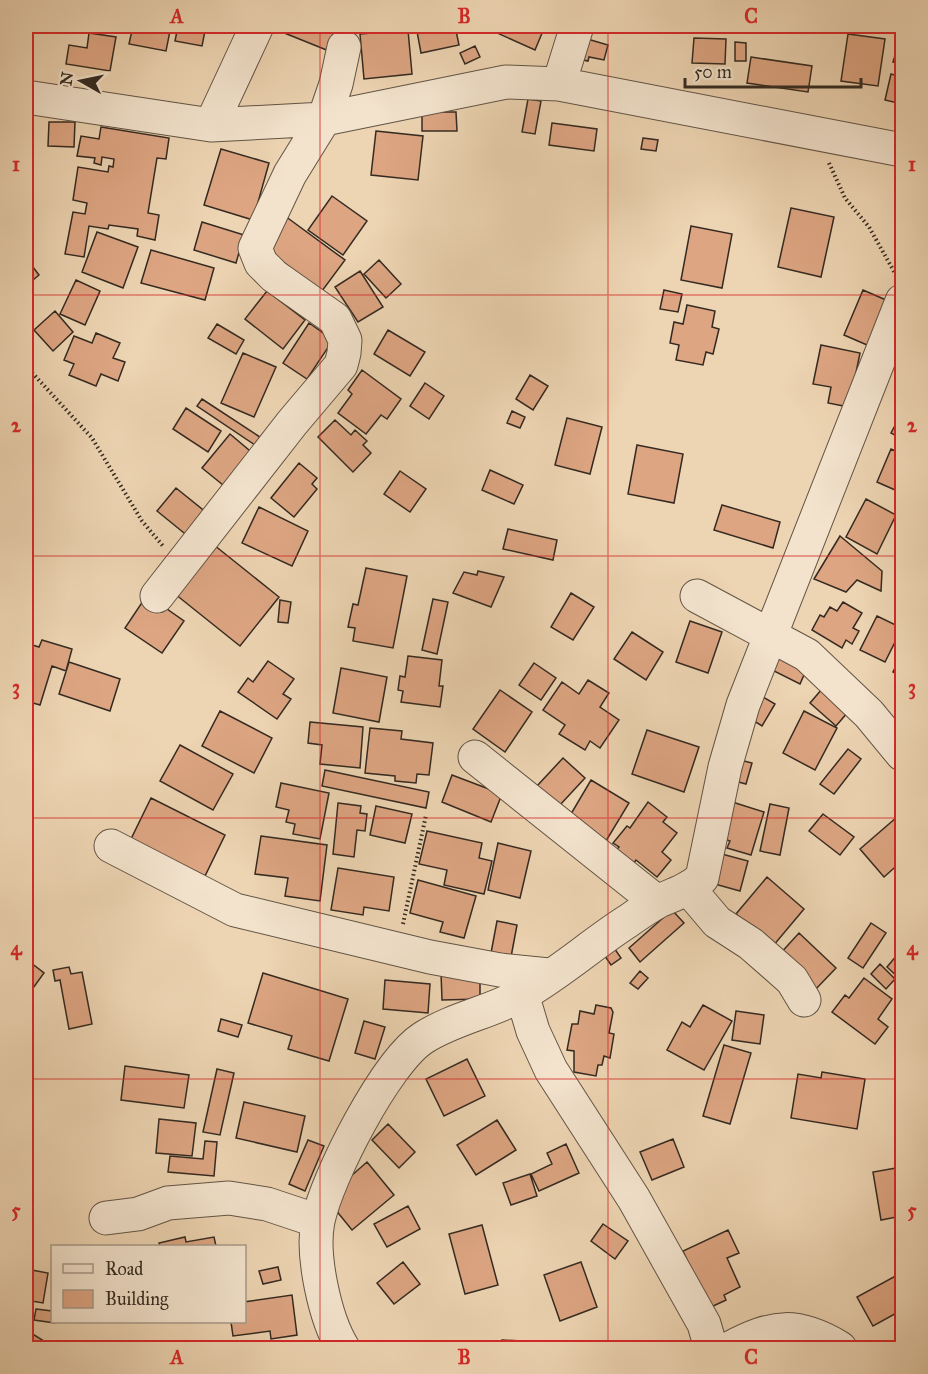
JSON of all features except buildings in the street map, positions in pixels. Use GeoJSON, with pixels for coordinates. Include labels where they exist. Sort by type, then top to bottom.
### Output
{"type":"FeatureCollection","features":[{"type":"Feature","properties":{"kind":"street"},"geometry":{"type":"LineString","coordinates":[[210,126],[257,26]]}},
{"type":"Feature","properties":{"kind":"street"},"geometry":{"type":"LineString","coordinates":[[559,84],[578,26]]}},
{"type":"Feature","properties":{"kind":"street"},"geometry":{"type":"LineString","coordinates":[[157,596],[292,423],[341,365],[345,340],[335,319],[273,276],[261,263],[255,248],[290,174],[324,118],[336,84],[344,47]]}},
{"type":"Feature","properties":{"kind":"street"},"geometry":{"type":"LineString","coordinates":[[26,96],[210,126],[324,118],[506,81],[559,84],[903,150]]}},
{"type":"Feature","properties":{"kind":"street"},"geometry":{"type":"LineString","coordinates":[[343,1348],[334,1331],[318,1267],[316,1247],[318,1221],[330,1185],[376,1093],[396,1063],[422,1038],[467,1016],[522,994],[657,902],[689,889],[702,878],[725,767],[743,705],[900,290]]}},
{"type":"Feature","properties":{"kind":"street"},"geometry":{"type":"LineString","coordinates":[[698,596],[807,655],[832,676],[903,754]]}},
{"type":"Feature","properties":{"kind":"street"},"geometry":{"type":"LineString","coordinates":[[475,758],[657,902]]}},
{"type":"Feature","properties":{"kind":"street"},"geometry":{"type":"LineString","coordinates":[[111,846],[236,910],[463,964],[549,975]]}},
{"type":"Feature","properties":{"kind":"street"},"geometry":{"type":"LineString","coordinates":[[689,889],[717,922],[751,944],[792,980],[804,1000]]}},
{"type":"Feature","properties":{"kind":"street"},"geometry":{"type":"LineString","coordinates":[[522,994],[533,1031],[551,1070],[634,1200],[704,1324],[711,1348]]}},
{"type":"Feature","properties":{"kind":"street"},"geometry":{"type":"LineString","coordinates":[[106,1218],[138,1214],[168,1203],[229,1198],[267,1204],[318,1221]]}},
{"type":"Feature","properties":{"kind":"street"},"geometry":{"type":"LineString","coordinates":[[730,1348],[756,1334],[786,1327],[819,1336],[840,1348]]}},
{"type":"Feature","properties":{"kind":"path"},"geometry":{"type":"LineString","coordinates":[[814,133],[845,198],[869,227],[900,290]]}},
{"type":"Feature","properties":{"kind":"path"},"geometry":{"type":"LineString","coordinates":[[26,366],[92,438],[142,521],[181,567]]}},
{"type":"Feature","properties":{"kind":"path"},"geometry":{"type":"LineString","coordinates":[[398,948],[426,815]]}}]}
